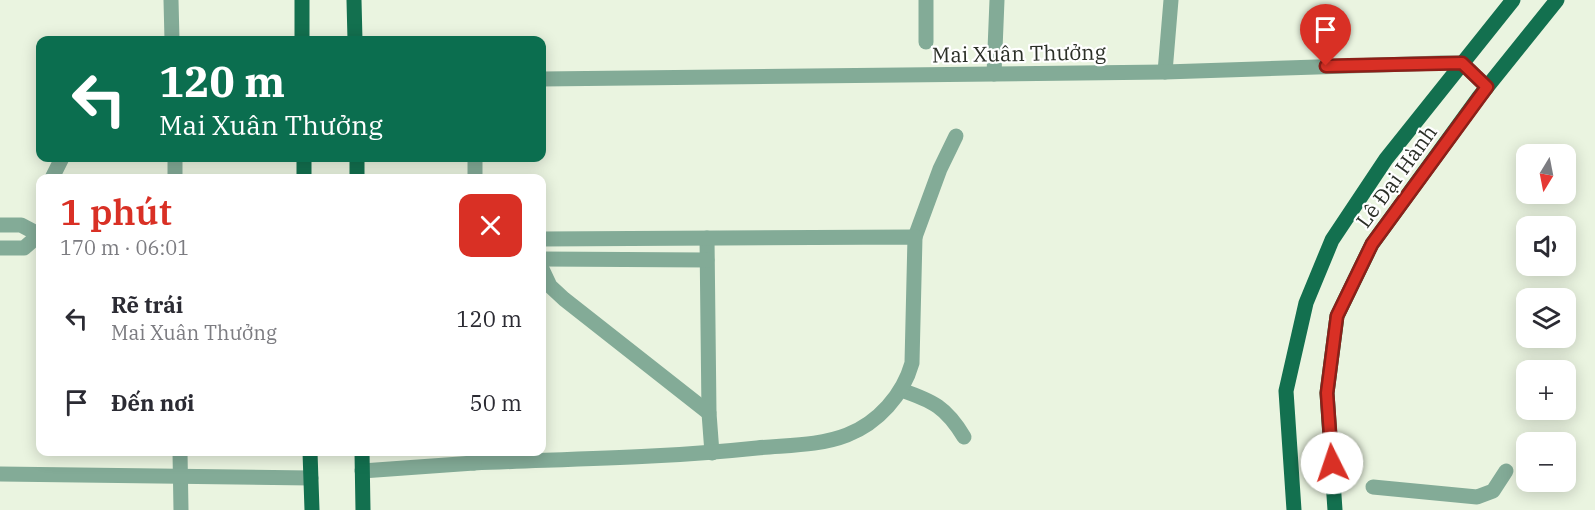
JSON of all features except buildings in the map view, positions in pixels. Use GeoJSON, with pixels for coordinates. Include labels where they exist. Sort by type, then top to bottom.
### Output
{"type":"FeatureCollection","features":[{"type":"Feature","properties":{"kind":"main road"},"geometry":{"type":"LineString","coordinates":[[302,0],[302,36]]}},
{"type":"Feature","properties":{"kind":"main road"},"geometry":{"type":"LineString","coordinates":[[354,0],[355,36]]}},
{"type":"Feature","properties":{"kind":"main road","name":"Lê Đại Hành"},"geometry":{"type":"LineString","coordinates":[[1294,510],[1286,391],[1306,303],[1332,240],[1386,159],[1513,0]]}},
{"type":"Feature","properties":{"kind":"main road","name":"Lê Đại Hành"},"geometry":{"type":"LineString","coordinates":[[1335,510],[1327,393],[1337,316],[1372,244],[1487,87],[1557,0]]}},
{"type":"Feature","properties":{"kind":"main road"},"geometry":{"type":"LineString","coordinates":[[310,456],[312,510]]}},
{"type":"Feature","properties":{"kind":"main road"},"geometry":{"type":"LineString","coordinates":[[362,456],[363,510]]}},
{"type":"Feature","properties":{"kind":"street"},"geometry":{"type":"LineString","coordinates":[[171,0],[172,36]]}},
{"type":"Feature","properties":{"kind":"street"},"geometry":{"type":"LineString","coordinates":[[926,0],[926,42]]}},
{"type":"Feature","properties":{"kind":"street"},"geometry":{"type":"LineString","coordinates":[[994,74],[997,0]]}},
{"type":"Feature","properties":{"kind":"street"},"geometry":{"type":"LineString","coordinates":[[1165,72],[1171,0]]}},
{"type":"Feature","properties":{"kind":"street"},"geometry":{"type":"LineString","coordinates":[[1462,63],[1487,87]]}},
{"type":"Feature","properties":{"kind":"street","name":"Mai Xuân Thưởng"},"geometry":{"type":"LineString","coordinates":[[546,79],[1165,72],[1462,63]]}},
{"type":"Feature","properties":{"kind":"street"},"geometry":{"type":"LineString","coordinates":[[546,456],[712,453],[829,441],[866,425],[902,390],[912,363],[915,237],[940,169],[956,136]]}},
{"type":"Feature","properties":{"kind":"street"},"geometry":{"type":"LineString","coordinates":[[0,225],[21,225],[36,233]]}},
{"type":"Feature","properties":{"kind":"street"},"geometry":{"type":"LineString","coordinates":[[546,239],[915,237]]}},
{"type":"Feature","properties":{"kind":"street"},"geometry":{"type":"LineString","coordinates":[[0,248],[24,248],[36,238]]}},
{"type":"Feature","properties":{"kind":"street"},"geometry":{"type":"LineString","coordinates":[[707,238],[709,413],[712,453]]}},
{"type":"Feature","properties":{"kind":"street"},"geometry":{"type":"LineString","coordinates":[[546,259],[708,260]]}},
{"type":"Feature","properties":{"kind":"street"},"geometry":{"type":"LineString","coordinates":[[546,278],[550,286],[564,299],[709,413]]}},
{"type":"Feature","properties":{"kind":"street"},"geometry":{"type":"LineString","coordinates":[[902,390],[929,399],[946,410],[964,437]]}},
{"type":"Feature","properties":{"kind":"street"},"geometry":{"type":"LineString","coordinates":[[180,456],[181,510]]}},
{"type":"Feature","properties":{"kind":"street"},"geometry":{"type":"LineString","coordinates":[[362,471],[474,457],[534,456]]}},
{"type":"Feature","properties":{"kind":"street"},"geometry":{"type":"LineString","coordinates":[[1374,487],[1477,497],[1493,491],[1506,471]]}},
{"type":"Feature","properties":{"kind":"street"},"geometry":{"type":"LineString","coordinates":[[0,474],[311,478]]}},
{"type":"Feature","properties":{"kind":"route"},"geometry":{"type":"LineString","coordinates":[[1326,66],[1462,63],[1487,87],[1372,244],[1337,316],[1327,393],[1332,463]]}}]}
